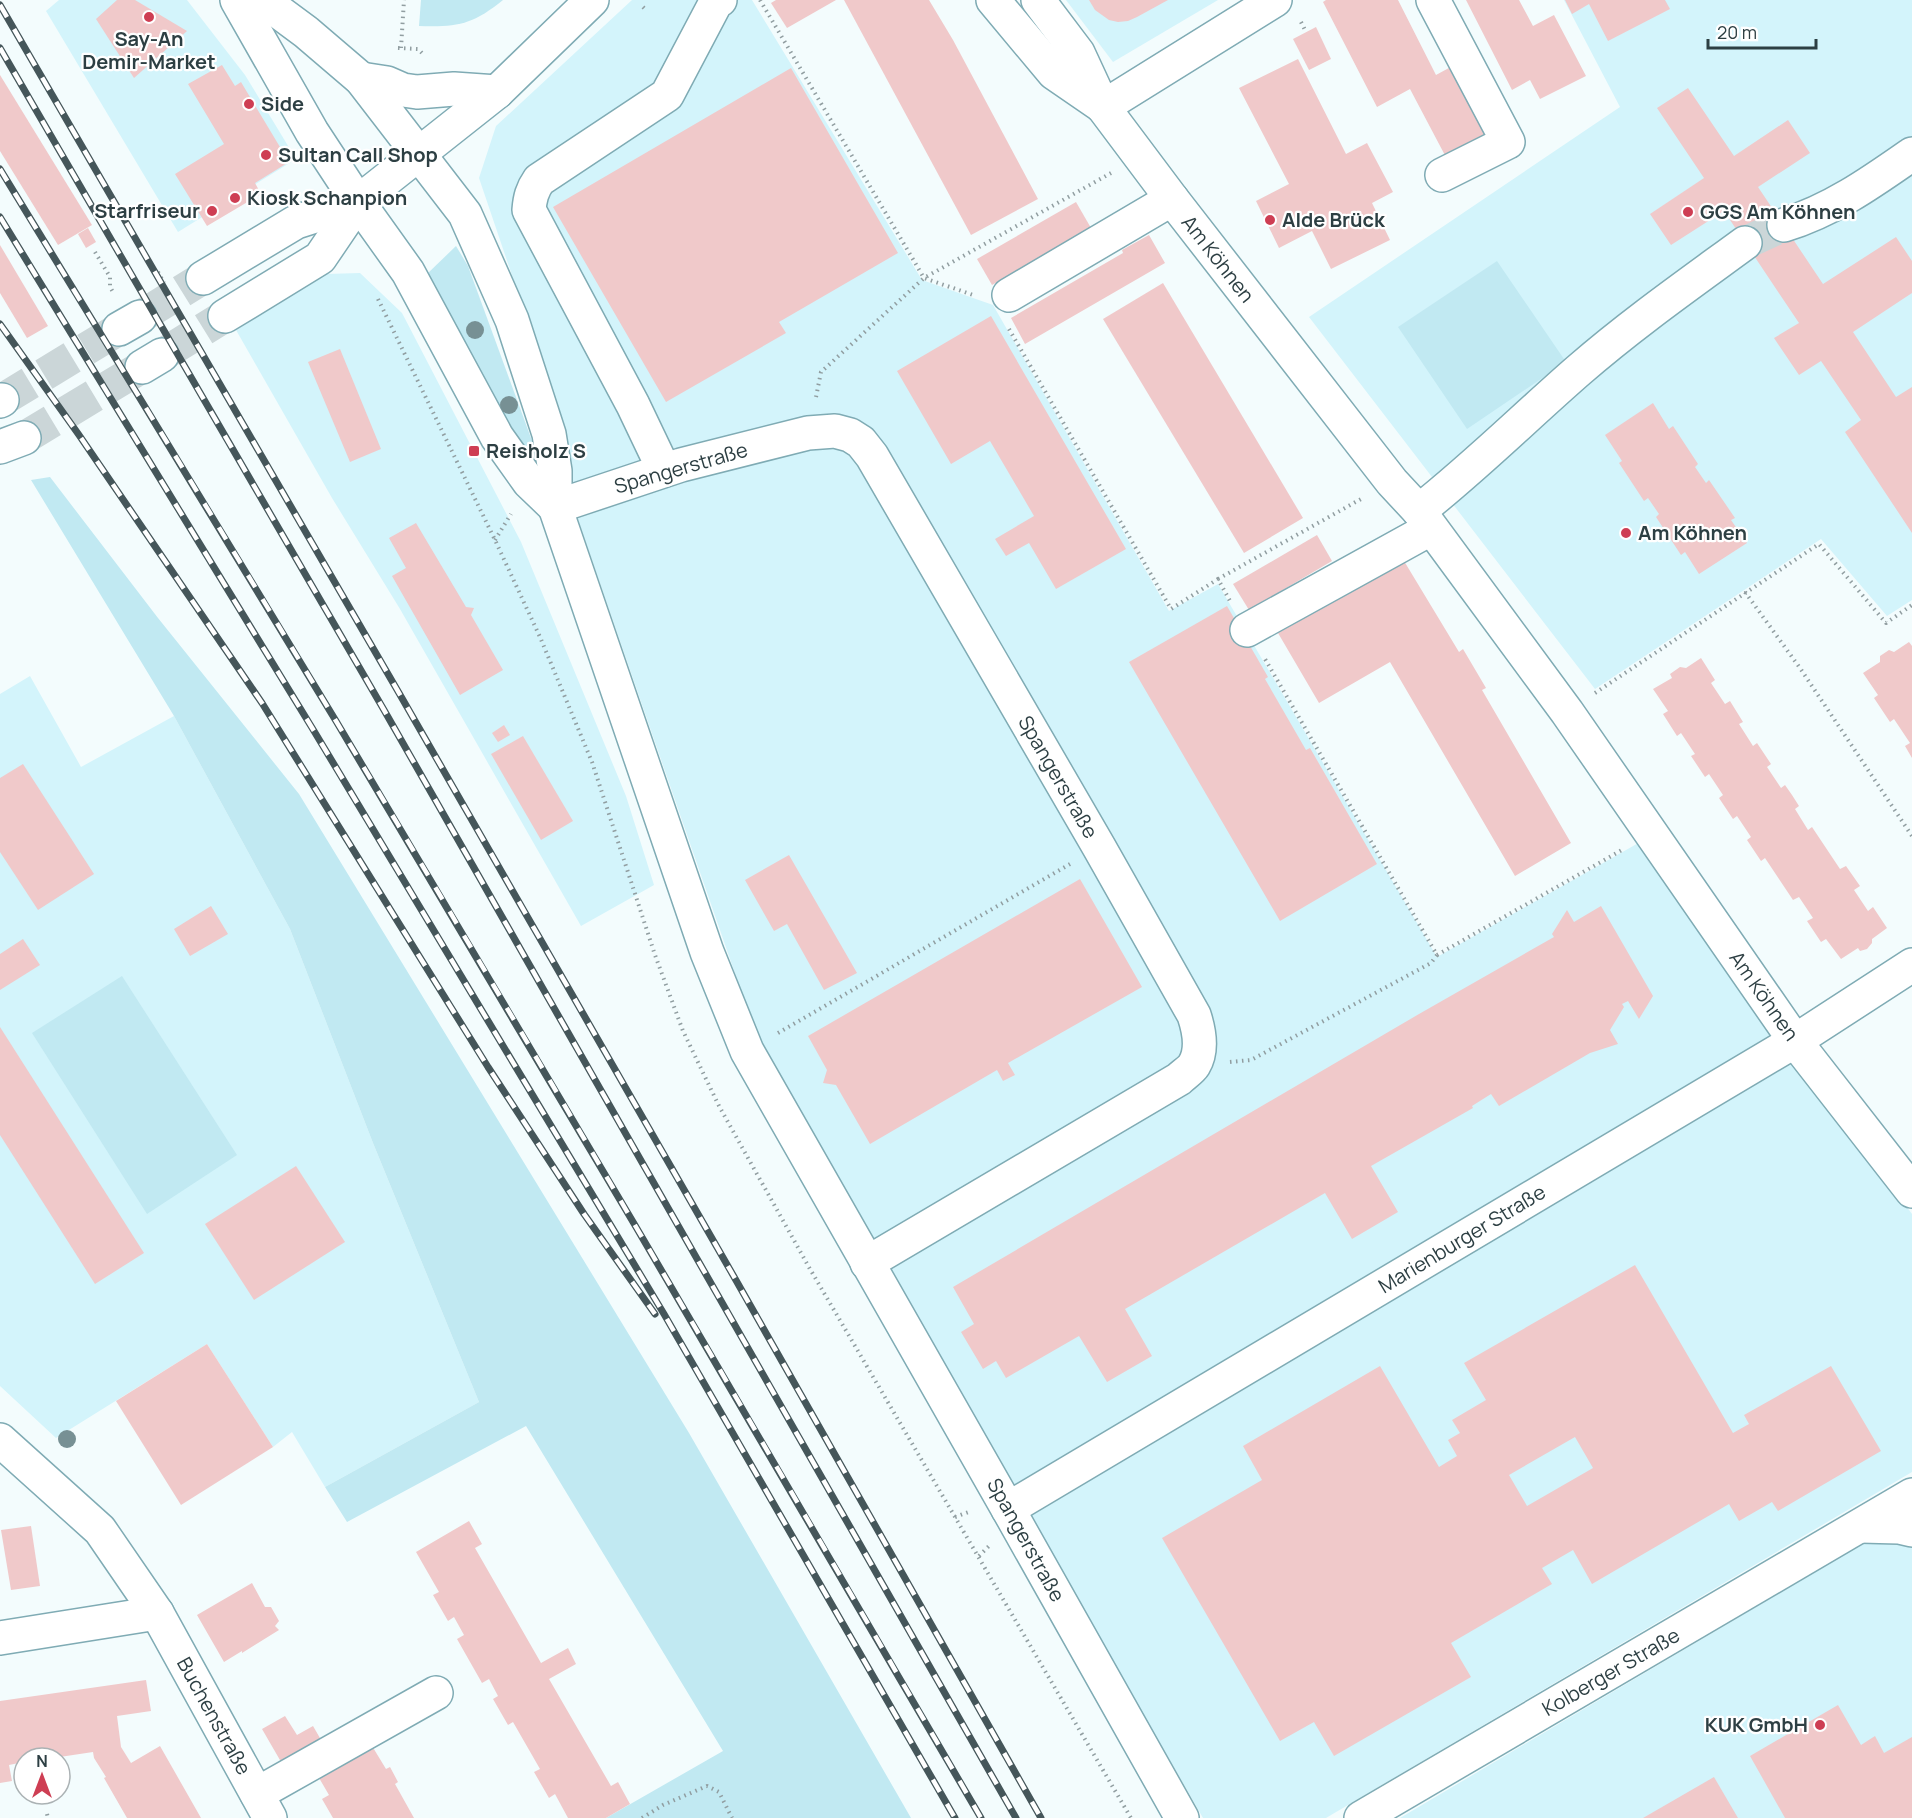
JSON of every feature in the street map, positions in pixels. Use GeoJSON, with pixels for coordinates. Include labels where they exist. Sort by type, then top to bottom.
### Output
{"type":"FeatureCollection","features":[{"type":"Feature","properties":{"kind":"street","name":"Spangerstraße"},"geometry":{"type":"LineString","coordinates":[[237,0],[312,132],[408,272],[497,437],[529,482],[555,507]]}},
{"type":"Feature","properties":{"kind":"street","name":"Spangerstraße"},"geometry":{"type":"LineString","coordinates":[[254,0],[279,12],[297,25],[361,79],[465,214],[512,320],[549,434],[555,471],[555,507],[707,952],[747,1051],[1182,1818]]}},
{"type":"Feature","properties":{"kind":"street"},"geometry":{"type":"LineString","coordinates":[[225,316],[320,258],[358,202],[497,92],[592,0]]}},
{"type":"Feature","properties":{"kind":"street"},"geometry":{"type":"LineString","coordinates":[[664,470],[633,405],[529,210],[530,199],[539,180],[667,95],[720,0]]}},
{"type":"Feature","properties":{"kind":"street","name":"Am Köhnen"},"geometry":{"type":"LineString","coordinates":[[993,0],[1054,73],[1103,107]]}},
{"type":"Feature","properties":{"kind":"street","name":"Am Köhnen"},"geometry":{"type":"LineString","coordinates":[[1038,0],[1078,53],[1103,107],[1392,482],[1425,520],[1567,712],[1795,1041],[1912,1191]]}},
{"type":"Feature","properties":{"kind":"street"},"geometry":{"type":"LineString","coordinates":[[1103,107],[1275,0]]}},
{"type":"Feature","properties":{"kind":"street"},"geometry":{"type":"LineString","coordinates":[[1433,0],[1508,142],[1442,176]]}},
{"type":"Feature","properties":{"kind":"street"},"geometry":{"type":"LineString","coordinates":[[361,79],[387,83],[403,90],[417,92],[454,89],[497,92]]}},
{"type":"Feature","properties":{"kind":"street"},"geometry":{"type":"LineString","coordinates":[[1784,225],[1854,195],[1912,154]]}},
{"type":"Feature","properties":{"kind":"street"},"geometry":{"type":"LineString","coordinates":[[999,306],[1172,199]]}},
{"type":"Feature","properties":{"kind":"street"},"geometry":{"type":"LineString","coordinates":[[203,279],[296,222],[358,202]]}},
{"type":"Feature","properties":{"kind":"street"},"geometry":{"type":"LineString","coordinates":[[1247,630],[1425,520],[1444,492],[1580,370],[1657,307],[1745,243]]}},
{"type":"Feature","properties":{"kind":"street","name":"Spangerstraße"},"geometry":{"type":"LineString","coordinates":[[555,507],[664,470],[808,433],[836,431],[850,435],[861,442],[872,456],[1194,1015],[1199,1031],[1199,1048],[1194,1066]]}},
{"type":"Feature","properties":{"kind":"street","name":"Marienburger Straße"},"geometry":{"type":"LineString","coordinates":[[1008,1509],[1795,1041],[1912,965]]}},
{"type":"Feature","properties":{"kind":"street"},"geometry":{"type":"LineString","coordinates":[[867,1263],[1179,1079],[1194,1066]]}},
{"type":"Feature","properties":{"kind":"street","name":"Buchenstraße"},"geometry":{"type":"LineString","coordinates":[[0,1440],[100,1530],[157,1613],[264,1806]]}},
{"type":"Feature","properties":{"kind":"street","name":"Kolberger Straße"},"geometry":{"type":"LineString","coordinates":[[1361,1818],[1912,1495]]}},
{"type":"Feature","properties":{"kind":"street"},"geometry":{"type":"LineString","coordinates":[[1861,1526],[1899,1527],[1912,1530]]}},
{"type":"Feature","properties":{"kind":"street"},"geometry":{"type":"LineString","coordinates":[[0,1638],[157,1613]]}},
{"type":"Feature","properties":{"kind":"street"},"geometry":{"type":"LineString","coordinates":[[264,1806],[436,1693]]}},
{"type":"Feature","properties":{"kind":"path"},"geometry":{"type":"LineString","coordinates":[[401,48],[404,0]]}},
{"type":"Feature","properties":{"kind":"path"},"geometry":{"type":"LineString","coordinates":[[760,0],[924,278],[999,306],[1171,609],[1218,579],[1392,482]]}},
{"type":"Feature","properties":{"kind":"path"},"geometry":{"type":"LineString","coordinates":[[808,433],[821,372],[924,278],[1140,157]]}},
{"type":"Feature","properties":{"kind":"path"},"geometry":{"type":"LineString","coordinates":[[95,252],[110,277],[110,287]]}},
{"type":"Feature","properties":{"kind":"path"},"geometry":{"type":"LineString","coordinates":[[158,273],[164,283]]}},
{"type":"Feature","properties":{"kind":"path"},"geometry":{"type":"LineString","coordinates":[[378,299],[491,530],[540,637],[592,762],[683,1031],[719,1106],[810,1269],[1131,1818]]}},
{"type":"Feature","properties":{"kind":"path"},"geometry":{"type":"LineString","coordinates":[[1567,712],[1819,544],[1886,623],[1912,604]]}},
{"type":"Feature","properties":{"kind":"path"},"geometry":{"type":"LineString","coordinates":[[1218,579],[1437,955]]}},
{"type":"Feature","properties":{"kind":"path"},"geometry":{"type":"LineString","coordinates":[[1745,592],[1800,668],[1912,836]]}},
{"type":"Feature","properties":{"kind":"path"},"geometry":{"type":"LineString","coordinates":[[1194,1066],[1251,1060],[1431,963],[1437,955],[1651,833]]}},
{"type":"Feature","properties":{"kind":"path"},"geometry":{"type":"LineString","coordinates":[[747,1051],[1099,847]]}},
{"type":"Feature","properties":{"kind":"path"},"geometry":{"type":"LineString","coordinates":[[642,1818],[663,1805],[707,1786],[720,1792],[732,1818]]}},
{"type":"Feature","properties":{"kind":"shaded area"},"geometry":{"type":"Polygon","coordinates":[[[59,0],[187,0],[245,75],[296,159],[178,232],[46,11],[59,0]]]}},
{"type":"Feature","properties":{"kind":"shaded area"},"geometry":{"type":"Polygon","coordinates":[[[421,0],[503,0],[482,15],[464,23],[419,26],[421,0]]]}},
{"type":"Feature","properties":{"kind":"shaded area"},"geometry":{"type":"Polygon","coordinates":[[[632,0],[752,0],[922,280],[993,305],[1169,611],[1218,584],[1437,957],[1649,837],[1788,1039],[1013,1489],[758,1040],[575,511],[562,423],[479,178],[496,126],[632,0]]]}},
{"type":"Feature","properties":{"kind":"shaded area"},"geometry":{"type":"Polygon","coordinates":[[[1066,0],[1218,0],[1113,62],[1066,0]]]}},
{"type":"Feature","properties":{"kind":"shaded area","name":"GGS Am Köhnen"},"geometry":{"type":"Polygon","coordinates":[[[1564,0],[1912,0],[1912,600],[1887,616],[1821,539],[1595,689],[1309,317],[1620,107],[1564,0]]]}},
{"type":"Feature","properties":{"kind":"shaded area"},"geometry":{"type":"Polygon","coordinates":[[[456,246],[468,266],[535,449],[532,457],[525,459],[426,275],[456,246]]]}},
{"type":"Feature","properties":{"kind":"shaded area"},"geometry":{"type":"Polygon","coordinates":[[[1497,261],[1566,362],[1467,429],[1398,327],[1497,261]]]}},
{"type":"Feature","properties":{"kind":"shaded area"},"geometry":{"type":"Polygon","coordinates":[[[360,273],[402,313],[521,542],[626,796],[654,885],[581,926],[400,609],[332,498],[236,330],[326,274],[360,273]]]}},
{"type":"Feature","properties":{"kind":"shaded area"},"geometry":{"type":"Polygon","coordinates":[[[50,477],[158,618],[299,794],[689,1433],[911,1818],[606,1818],[723,1751],[526,1426],[347,1522],[325,1487],[479,1402],[373,1143],[290,929],[174,716],[31,480],[50,477]]]}},
{"type":"Feature","properties":{"kind":"shaded area"},"geometry":{"type":"Polygon","coordinates":[[[30,676],[81,767],[174,716],[290,929],[373,1143],[479,1402],[325,1487],[292,1432],[273,1447],[207,1344],[56,1438],[0,1386],[0,694],[30,676]]]}},
{"type":"Feature","properties":{"kind":"shaded area"},"geometry":{"type":"Polygon","coordinates":[[[122,976],[237,1155],[147,1214],[32,1033],[122,976]]]}},
{"type":"Feature","properties":{"kind":"shaded area"},"geometry":{"type":"Polygon","coordinates":[[[1793,1052],[1912,1214],[1912,1472],[1326,1818],[1203,1818],[1025,1509],[1793,1052]]]}},
{"type":"Feature","properties":{"kind":"shaded area"},"geometry":{"type":"Polygon","coordinates":[[[1881,1533],[1912,1541],[1912,1818],[1400,1818],[1881,1533]]]}},
{"type":"Feature","properties":{"kind":"building"},"geometry":{"type":"Polygon","coordinates":[[[117,0],[135,0],[187,31],[134,78],[96,19],[117,0]]]}},
{"type":"Feature","properties":{"kind":"building"},"geometry":{"type":"Polygon","coordinates":[[[776,0],[836,0],[787,28],[771,3],[776,0]]]}},
{"type":"Feature","properties":{"kind":"building"},"geometry":{"type":"Polygon","coordinates":[[[844,0],[929,0],[953,40],[1038,199],[971,235],[844,0]]]}},
{"type":"Feature","properties":{"kind":"building"},"geometry":{"type":"Polygon","coordinates":[[[1089,0],[1168,0],[1128,21],[1118,22],[1109,20],[1095,10],[1089,0]]]}},
{"type":"Feature","properties":{"kind":"building"},"geometry":{"type":"Polygon","coordinates":[[[1326,0],[1398,0],[1436,75],[1458,63],[1495,137],[1448,161],[1410,89],[1377,107],[1323,2],[1326,0]]]}},
{"type":"Feature","properties":{"kind":"building"},"geometry":{"type":"Polygon","coordinates":[[[1466,0],[1519,0],[1533,26],[1554,15],[1586,76],[1540,99],[1530,80],[1512,90],[1466,0]]]}},
{"type":"Feature","properties":{"kind":"building"},"geometry":{"type":"Polygon","coordinates":[[[1565,0],[1665,0],[1670,9],[1608,41],[1589,4],[1572,14],[1565,0]]]}},
{"type":"Feature","properties":{"kind":"building"},"geometry":{"type":"Polygon","coordinates":[[[1316,27],[1331,59],[1309,70],[1293,39],[1316,27]]]}},
{"type":"Feature","properties":{"kind":"building"},"geometry":{"type":"Polygon","coordinates":[[[1298,59],[1346,154],[1367,143],[1393,192],[1372,203],[1390,240],[1331,269],[1312,231],[1279,248],[1256,201],[1289,184],[1239,88],[1298,59]]]}},
{"type":"Feature","properties":{"kind":"building"},"geometry":{"type":"Polygon","coordinates":[[[222,65],[235,86],[241,82],[289,162],[255,183],[261,194],[207,226],[175,174],[224,144],[188,84],[222,65]]]}},
{"type":"Feature","properties":{"kind":"building"},"geometry":{"type":"Polygon","coordinates":[[[791,68],[898,253],[779,322],[786,333],[666,402],[553,207],[791,68]]]}},
{"type":"Feature","properties":{"kind":"building"},"geometry":{"type":"Polygon","coordinates":[[[0,75],[92,225],[58,245],[0,151],[0,75]]]}},
{"type":"Feature","properties":{"kind":"building"},"geometry":{"type":"Polygon","coordinates":[[[1688,88],[1734,156],[1788,120],[1810,153],[1758,187],[1823,284],[1896,237],[1912,261],[1912,293],[1853,332],[1896,397],[1912,387],[1912,533],[1845,432],[1861,420],[1821,361],[1799,375],[1774,338],[1799,323],[1724,211],[1671,245],[1650,214],[1704,178],[1657,108],[1688,88]]]}},
{"type":"Feature","properties":{"kind":"building"},"geometry":{"type":"Polygon","coordinates":[[[1076,202],[1091,228],[992,285],[977,259],[1076,202]]]}},
{"type":"Feature","properties":{"kind":"building"},"geometry":{"type":"Polygon","coordinates":[[[88,228],[96,242],[86,248],[78,234],[88,228]]]}},
{"type":"Feature","properties":{"kind":"building"},"geometry":{"type":"Polygon","coordinates":[[[1149,235],[1165,263],[1025,344],[1011,318],[1123,253],[1122,250],[1149,235]]]}},
{"type":"Feature","properties":{"kind":"building"},"geometry":{"type":"Polygon","coordinates":[[[0,245],[48,326],[27,338],[0,293],[0,245]]]}},
{"type":"Feature","properties":{"kind":"building"},"geometry":{"type":"Polygon","coordinates":[[[1163,283],[1303,518],[1244,553],[1103,319],[1163,283]]]}},
{"type":"Feature","properties":{"kind":"building"},"geometry":{"type":"Polygon","coordinates":[[[991,316],[1126,549],[1056,589],[1029,543],[1006,556],[995,539],[1034,516],[990,441],[951,464],[897,371],[991,316]]]}},
{"type":"Feature","properties":{"kind":"building"},"geometry":{"type":"Polygon","coordinates":[[[340,349],[381,449],[350,462],[308,362],[340,349]]]}},
{"type":"Feature","properties":{"kind":"building"},"geometry":{"type":"Polygon","coordinates":[[[1653,403],[1669,429],[1673,426],[1698,464],[1695,467],[1706,483],[1709,480],[1735,518],[1731,520],[1747,543],[1699,574],[1685,552],[1681,555],[1656,517],[1659,514],[1648,498],[1644,501],[1619,463],[1622,461],[1605,435],[1653,403]]]}},
{"type":"Feature","properties":{"kind":"building"},"geometry":{"type":"Polygon","coordinates":[[[416,523],[466,607],[474,608],[471,615],[503,670],[460,695],[392,576],[406,568],[389,538],[416,523]]]}},
{"type":"Feature","properties":{"kind":"building"},"geometry":{"type":"Polygon","coordinates":[[[1317,535],[1332,561],[1249,610],[1233,584],[1317,535]]]}},
{"type":"Feature","properties":{"kind":"building"},"geometry":{"type":"Polygon","coordinates":[[[1404,561],[1459,652],[1463,649],[1486,688],[1482,690],[1571,843],[1515,876],[1390,662],[1319,703],[1278,633],[1404,561]]]}},
{"type":"Feature","properties":{"kind":"building"},"geometry":{"type":"Polygon","coordinates":[[[1227,606],[1306,750],[1310,748],[1377,864],[1280,921],[1129,662],[1227,606]]]}},
{"type":"Feature","properties":{"kind":"building"},"geometry":{"type":"Polygon","coordinates":[[[1909,642],[1912,646],[1912,758],[1905,746],[1910,743],[1894,719],[1890,722],[1874,698],[1878,695],[1863,673],[1880,662],[1880,656],[1889,650],[1894,652],[1909,642]]]}},
{"type":"Feature","properties":{"kind":"building"},"geometry":{"type":"Polygon","coordinates":[[[1701,658],[1715,680],[1711,683],[1725,704],[1730,701],[1743,722],[1739,724],[1753,746],[1757,743],[1771,764],[1767,767],[1781,788],[1785,785],[1799,806],[1795,809],[1808,830],[1812,827],[1840,869],[1846,866],[1860,886],[1854,890],[1868,911],[1873,907],[1887,928],[1872,939],[1867,949],[1860,951],[1858,948],[1841,959],[1826,939],[1821,942],[1807,921],[1813,918],[1799,897],[1793,900],[1765,858],[1761,861],[1747,840],[1751,837],[1737,816],[1733,819],[1719,798],[1723,795],[1709,774],[1705,777],[1691,756],[1695,754],[1681,733],[1677,736],[1663,714],[1668,711],[1653,689],[1672,678],[1670,674],[1680,667],[1686,668],[1701,658]]]}},
{"type":"Feature","properties":{"kind":"building"},"geometry":{"type":"Polygon","coordinates":[[[504,725],[510,735],[498,742],[492,733],[504,725]]]}},
{"type":"Feature","properties":{"kind":"building"},"geometry":{"type":"Polygon","coordinates":[[[523,736],[573,821],[541,840],[491,754],[523,736]]]}},
{"type":"Feature","properties":{"kind":"building"},"geometry":{"type":"Polygon","coordinates":[[[23,764],[94,874],[38,910],[0,852],[0,778],[23,764]]]}},
{"type":"Feature","properties":{"kind":"building"},"geometry":{"type":"Polygon","coordinates":[[[789,855],[857,973],[824,990],[787,924],[774,931],[745,880],[789,855]]]}},
{"type":"Feature","properties":{"kind":"building"},"geometry":{"type":"Polygon","coordinates":[[[1080,879],[1142,987],[1008,1063],[1015,1075],[1003,1081],[997,1070],[870,1144],[836,1085],[823,1083],[827,1070],[808,1036],[1080,879]]]}},
{"type":"Feature","properties":{"kind":"building"},"geometry":{"type":"Polygon","coordinates":[[[211,906],[228,934],[190,956],[174,929],[211,906]]]}},
{"type":"Feature","properties":{"kind":"building"},"geometry":{"type":"Polygon","coordinates":[[[1601,906],[1653,996],[1639,1019],[1628,1001],[1622,1004],[1624,1007],[1610,1030],[1618,1044],[1590,1053],[1499,1106],[1491,1094],[1472,1106],[1473,1108],[1371,1166],[1398,1212],[1352,1239],[1325,1193],[1125,1309],[1152,1356],[1107,1382],[1079,1336],[1006,1378],[996,1361],[983,1369],[961,1332],[974,1324],[953,1287],[1554,937],[1552,934],[1567,910],[1574,922],[1601,906]]]}},
{"type":"Feature","properties":{"kind":"building"},"geometry":{"type":"Polygon","coordinates":[[[23,939],[40,965],[0,990],[0,954],[23,939]]]}},
{"type":"Feature","properties":{"kind":"building"},"geometry":{"type":"Polygon","coordinates":[[[0,1027],[144,1253],[95,1284],[0,1135],[0,1027]]]}},
{"type":"Feature","properties":{"kind":"building"},"geometry":{"type":"Polygon","coordinates":[[[296,1166],[345,1242],[254,1300],[205,1224],[296,1166]]]}},
{"type":"Feature","properties":{"kind":"building"},"geometry":{"type":"Polygon","coordinates":[[[1635,1265],[1733,1433],[1749,1424],[1744,1415],[1831,1366],[1881,1451],[1778,1511],[1772,1502],[1739,1521],[1729,1504],[1592,1584],[1573,1550],[1542,1568],[1552,1584],[1451,1643],[1471,1677],[1334,1756],[1314,1722],[1280,1741],[1162,1538],[1262,1480],[1243,1446],[1380,1366],[1439,1467],[1457,1456],[1448,1440],[1460,1433],[1452,1420],[1486,1400],[1464,1363],[1635,1265]],[[1575,1437],[1509,1475],[1527,1506],[1593,1468],[1575,1437]]]}},
{"type":"Feature","properties":{"kind":"building"},"geometry":{"type":"Polygon","coordinates":[[[207,1344],[273,1447],[181,1505],[116,1401],[207,1344]]]}},
{"type":"Feature","properties":{"kind":"building"},"geometry":{"type":"Polygon","coordinates":[[[469,1521],[482,1544],[475,1548],[541,1663],[568,1648],[576,1664],[549,1679],[611,1786],[618,1782],[630,1804],[606,1818],[568,1818],[555,1794],[549,1798],[534,1772],[540,1769],[513,1722],[508,1725],[493,1699],[498,1696],[489,1679],[482,1683],[457,1639],[464,1635],[454,1617],[448,1621],[433,1595],[439,1592],[416,1552],[469,1521]]]}},
{"type":"Feature","properties":{"kind":"building"},"geometry":{"type":"Polygon","coordinates":[[[31,1526],[40,1586],[11,1590],[1,1530],[31,1526]]]}},
{"type":"Feature","properties":{"kind":"building"},"geometry":{"type":"Polygon","coordinates":[[[252,1583],[265,1607],[271,1607],[279,1621],[275,1626],[279,1630],[224,1662],[197,1615],[252,1583]]]}},
{"type":"Feature","properties":{"kind":"building"},"geometry":{"type":"Polygon","coordinates":[[[146,1680],[151,1711],[117,1716],[121,1747],[131,1763],[160,1746],[201,1818],[127,1818],[104,1778],[106,1777],[94,1758],[93,1752],[72,1755],[72,1746],[12,1746],[12,1764],[9,1765],[12,1781],[0,1783],[0,1701],[146,1680]]]}},
{"type":"Feature","properties":{"kind":"building"},"geometry":{"type":"Polygon","coordinates":[[[1838,1705],[1861,1745],[1875,1736],[1884,1753],[1912,1737],[1912,1818],[1785,1818],[1750,1756],[1838,1705]]]}},
{"type":"Feature","properties":{"kind":"building"},"geometry":{"type":"Polygon","coordinates":[[[285,1716],[297,1735],[313,1726],[324,1745],[284,1767],[262,1729],[285,1716]]]}},
{"type":"Feature","properties":{"kind":"building"},"geometry":{"type":"Polygon","coordinates":[[[369,1741],[386,1769],[390,1767],[398,1782],[395,1784],[414,1818],[333,1818],[322,1799],[329,1795],[315,1771],[369,1741]]]}},
{"type":"Feature","properties":{"kind":"building"},"geometry":{"type":"Polygon","coordinates":[[[1714,1777],[1738,1818],[1643,1818],[1714,1777]]]}},
{"type":"Feature","properties":{"kind":"tunnel"},"geometry":{"type":"LineString","coordinates":[[1745,243],[1784,225]]}},
{"type":"Feature","properties":{"kind":"tunnel"},"geometry":{"type":"LineString","coordinates":[[140,317],[203,278]]}},
{"type":"Feature","properties":{"kind":"tunnel"},"geometry":{"type":"LineString","coordinates":[[162,355],[225,316]]}},
{"type":"Feature","properties":{"kind":"tunnel"},"geometry":{"type":"LineString","coordinates":[[2,400],[119,329]]}},
{"type":"Feature","properties":{"kind":"tunnel"},"geometry":{"type":"LineString","coordinates":[[24,438],[142,367]]}},
{"type":"Feature","properties":{"kind":"railway"},"geometry":{"type":"LineString","coordinates":[[0,5],[399,693],[1041,1818]]}},
{"type":"Feature","properties":{"kind":"railway"},"geometry":{"type":"LineString","coordinates":[[0,48],[384,710],[1016,1818]]}},
{"type":"Feature","properties":{"kind":"railway"},"geometry":{"type":"LineString","coordinates":[[0,169],[418,858],[981,1818]]}},
{"type":"Feature","properties":{"kind":"railway"},"geometry":{"type":"LineString","coordinates":[[0,217],[314,731],[664,1314],[955,1818]]}},
{"type":"Feature","properties":{"kind":"railway"},"geometry":{"type":"LineString","coordinates":[[0,324],[79,435],[262,703],[488,1067],[584,1214],[655,1314]]}},
{"type":"Feature","properties":{"kind":"place","name":"Say-An Demir-Market"},"geometry":{"type":"Point","coordinates":[149,17]}},
{"type":"Feature","properties":{"kind":"place","name":"Side"},"geometry":{"type":"Point","coordinates":[249,104]}},
{"type":"Feature","properties":{"kind":"place","name":"Sultan Call Shop"},"geometry":{"type":"Point","coordinates":[266,155]}},
{"type":"Feature","properties":{"kind":"place","name":"Kiosk Schanpion"},"geometry":{"type":"Point","coordinates":[235,198]}},
{"type":"Feature","properties":{"kind":"place","name":"Starfriseur"},"geometry":{"type":"Point","coordinates":[212,211]}},
{"type":"Feature","properties":{"kind":"place","name":"GGS Am Köhnen"},"geometry":{"type":"Point","coordinates":[1688,212]}},
{"type":"Feature","properties":{"kind":"place","name":"Alde Brück"},"geometry":{"type":"Point","coordinates":[1270,220]}},
{"type":"Feature","properties":{"kind":"place","name":"Reisholz S"},"geometry":{"type":"Point","coordinates":[474,451]}},
{"type":"Feature","properties":{"kind":"place","name":"Am Köhnen"},"geometry":{"type":"Point","coordinates":[1626,533]}},
{"type":"Feature","properties":{"kind":"place","name":"KUK GmbH"},"geometry":{"type":"Point","coordinates":[1820,1725]}}]}
